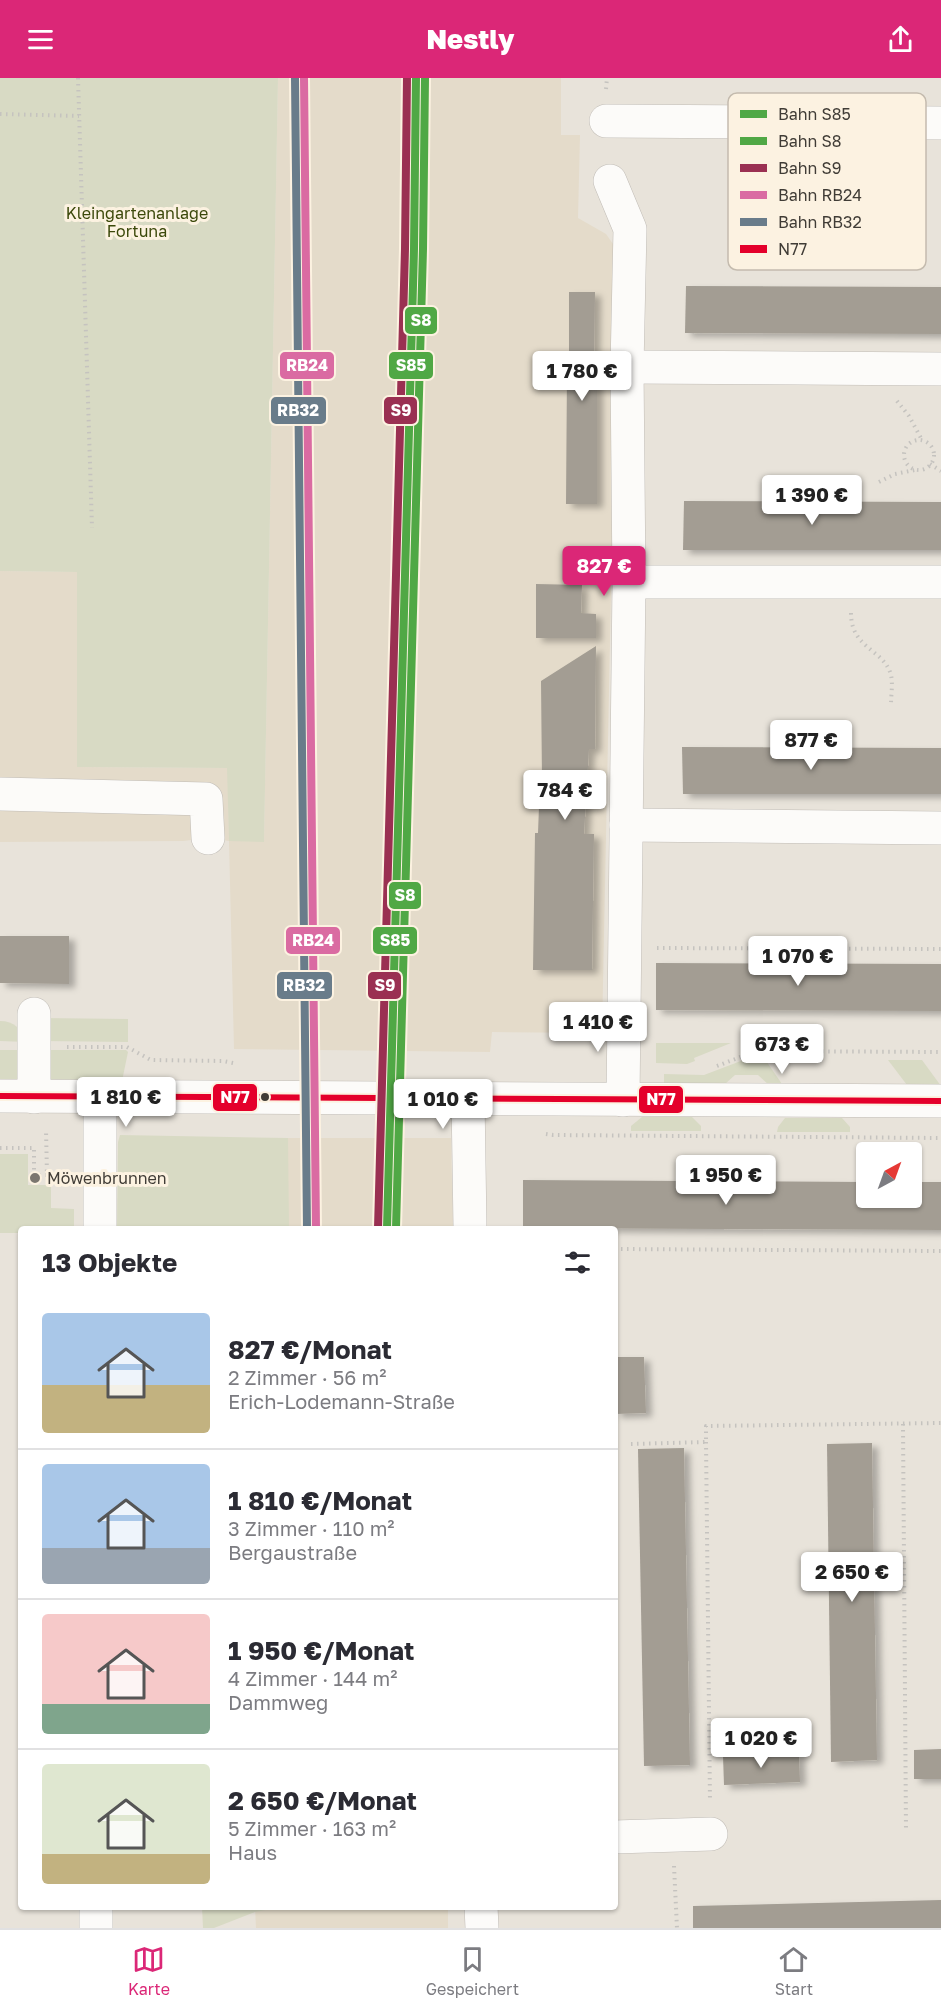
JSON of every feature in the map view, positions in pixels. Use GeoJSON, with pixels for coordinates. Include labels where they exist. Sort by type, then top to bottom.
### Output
{"type":"FeatureCollection","features":[{"type":"Feature","properties":{"kind":"street"},"geometry":{"type":"LineString","coordinates":[[606,121],[728,122]]}},
{"type":"Feature","properties":{"kind":"street"},"geometry":{"type":"LineString","coordinates":[[926,123],[941,123]]}},
{"type":"Feature","properties":{"kind":"street"},"geometry":{"type":"LineString","coordinates":[[610,181],[630,229],[627,367],[629,582],[623,1100]]}},
{"type":"Feature","properties":{"kind":"street"},"geometry":{"type":"LineString","coordinates":[[627,367],[941,369]]}},
{"type":"Feature","properties":{"kind":"street"},"geometry":{"type":"LineString","coordinates":[[629,582],[941,582]]}},
{"type":"Feature","properties":{"kind":"street"},"geometry":{"type":"LineString","coordinates":[[0,794],[206,799],[208,838]]}},
{"type":"Feature","properties":{"kind":"street"},"geometry":{"type":"LineString","coordinates":[[626,825],[941,828]]}},
{"type":"Feature","properties":{"kind":"street"},"geometry":{"type":"LineString","coordinates":[[34,1014],[34,1097]]}},
{"type":"Feature","properties":{"kind":"street"},"geometry":{"type":"LineString","coordinates":[[0,1096],[941,1101]]}},
{"type":"Feature","properties":{"kind":"street"},"geometry":{"type":"LineString","coordinates":[[100,1097],[100,1226]]}},
{"type":"Feature","properties":{"kind":"street"},"geometry":{"type":"LineString","coordinates":[[468,1098],[470,1226]]}},
{"type":"Feature","properties":{"kind":"street"},"geometry":{"type":"LineString","coordinates":[[618,1837],[711,1834]]}},
{"type":"Feature","properties":{"kind":"street"},"geometry":{"type":"LineString","coordinates":[[96,1910],[96,1928]]}},
{"type":"Feature","properties":{"kind":"street"},"geometry":{"type":"LineString","coordinates":[[481,1910],[482,1928]]}},
{"type":"Feature","properties":{"kind":"path"},"geometry":{"type":"LineString","coordinates":[[78,78],[92,528]]}},
{"type":"Feature","properties":{"kind":"path"},"geometry":{"type":"LineString","coordinates":[[0,114],[79,116]]}},
{"type":"Feature","properties":{"kind":"path"},"geometry":{"type":"LineString","coordinates":[[877,369],[879,383],[902,406],[922,441]]}},
{"type":"Feature","properties":{"kind":"path"},"geometry":{"type":"LineString","coordinates":[[879,482],[895,474],[920,470],[930,464],[933,460],[933,450],[927,442],[913,441],[909,444],[904,456],[911,468],[920,470]]}},
{"type":"Feature","properties":{"kind":"path"},"geometry":{"type":"LineString","coordinates":[[930,464],[941,471]]}},
{"type":"Feature","properties":{"kind":"path"},"geometry":{"type":"LineString","coordinates":[[851,582],[851,619],[855,634],[885,664],[891,676],[891,704]]}},
{"type":"Feature","properties":{"kind":"path"},"geometry":{"type":"LineString","coordinates":[[625,948],[941,949]]}},
{"type":"Feature","properties":{"kind":"path"},"geometry":{"type":"LineString","coordinates":[[34,1047],[128,1047],[146,1057]]}},
{"type":"Feature","properties":{"kind":"path"},"geometry":{"type":"LineString","coordinates":[[712,1068],[756,1051],[941,1052]]}},
{"type":"Feature","properties":{"kind":"path"},"geometry":{"type":"LineString","coordinates":[[0,1148],[34,1148],[34,1175],[47,1175],[46,1130]]}},
{"type":"Feature","properties":{"kind":"path"},"geometry":{"type":"LineString","coordinates":[[543,1133],[553,1136],[941,1138]]}},
{"type":"Feature","properties":{"kind":"path"},"geometry":{"type":"LineString","coordinates":[[618,1249],[941,1251]]}},
{"type":"Feature","properties":{"kind":"path"},"geometry":{"type":"LineString","coordinates":[[711,1834],[706,1426],[941,1423]]}},
{"type":"Feature","properties":{"kind":"path"},"geometry":{"type":"LineString","coordinates":[[903,1424],[906,1830]]}},
{"type":"Feature","properties":{"kind":"path"},"geometry":{"type":"LineString","coordinates":[[631,1444],[706,1443]]}},
{"type":"Feature","properties":{"kind":"path"},"geometry":{"type":"LineString","coordinates":[[673,1835],[677,1928]]}},
{"type":"Feature","properties":{"kind":"shaded area"},"geometry":{"type":"Polygon","coordinates":[[[278,78],[561,78],[561,135],[580,135],[578,218],[606,234],[618,251],[602,1033],[492,1032],[490,1052],[234,1049],[229,841],[264,841],[278,78]]]}},
{"type":"Feature","properties":{"kind":"shaded area"},"geometry":{"type":"Polygon","coordinates":[[[0,571],[77,572],[77,767],[228,768],[229,841],[208,838],[183,841],[0,842],[0,571]]]}},
{"type":"Feature","properties":{"kind":"shaded area"},"geometry":{"type":"Polygon","coordinates":[[[239,1138],[451,1138],[453,1226],[241,1226],[239,1138]]]}},
{"type":"Feature","properties":{"kind":"shaded area"},"geometry":{"type":"Polygon","coordinates":[[[255,1910],[448,1910],[448,1928],[256,1928],[255,1910]]]}},
{"type":"Feature","properties":{"kind":"green space","name":"Kleingartenanlage Fortuna"},"geometry":{"type":"Polygon","coordinates":[[[0,78],[278,78],[264,842],[229,841],[227,768],[77,767],[77,572],[0,571],[0,78]]]}},
{"type":"Feature","properties":{"kind":"green space"},"geometry":{"type":"Polygon","coordinates":[[[40,1018],[128,1019],[128,1042],[41,1041],[40,1018]]]}},
{"type":"Feature","properties":{"kind":"green space"},"geometry":{"type":"Polygon","coordinates":[[[0,1021],[9,1022],[17,1027],[26,1042],[0,1041],[0,1021]]]}},
{"type":"Feature","properties":{"kind":"green space"},"geometry":{"type":"Polygon","coordinates":[[[656,1043],[731,1043],[694,1058],[695,1061],[687,1064],[656,1063],[656,1043]]]}},
{"type":"Feature","properties":{"kind":"green space"},"geometry":{"type":"Polygon","coordinates":[[[0,1050],[26,1050],[22,1080],[0,1080],[0,1050]]]}},
{"type":"Feature","properties":{"kind":"green space"},"geometry":{"type":"Polygon","coordinates":[[[40,1050],[126,1050],[128,1052],[122,1081],[46,1080],[40,1050]]]}},
{"type":"Feature","properties":{"kind":"green space"},"geometry":{"type":"Polygon","coordinates":[[[762,1055],[782,1084],[769,1085],[758,1075],[735,1075],[725,1084],[664,1084],[664,1074],[704,1075],[762,1055]]]}},
{"type":"Feature","properties":{"kind":"green space"},"geometry":{"type":"Polygon","coordinates":[[[888,1060],[922,1060],[941,1086],[907,1085],[888,1060]]]}},
{"type":"Feature","properties":{"kind":"green space"},"geometry":{"type":"Polygon","coordinates":[[[642,1117],[692,1117],[701,1126],[701,1131],[631,1131],[631,1126],[642,1117]]]}},
{"type":"Feature","properties":{"kind":"green space"},"geometry":{"type":"Polygon","coordinates":[[[785,1118],[842,1118],[850,1127],[850,1132],[777,1132],[785,1118]]]}},
{"type":"Feature","properties":{"kind":"green space"},"geometry":{"type":"Polygon","coordinates":[[[120,1135],[288,1138],[289,1226],[117,1226],[120,1135]]]}},
{"type":"Feature","properties":{"kind":"green space"},"geometry":{"type":"Polygon","coordinates":[[[0,1154],[28,1154],[28,1185],[51,1185],[51,1208],[74,1209],[74,1226],[18,1226],[18,1233],[0,1233],[0,1154]]]}},
{"type":"Feature","properties":{"kind":"green space"},"geometry":{"type":"Polygon","coordinates":[[[202,1910],[265,1910],[214,1928],[203,1928],[202,1910]]]}},
{"type":"Feature","properties":{"kind":"building"},"geometry":{"type":"Polygon","coordinates":[[[686,286],[941,287],[941,334],[685,333],[686,286]]]}},
{"type":"Feature","properties":{"kind":"building"},"geometry":{"type":"Polygon","coordinates":[[[569,292],[595,292],[597,504],[566,504],[569,292]]]}},
{"type":"Feature","properties":{"kind":"building"},"geometry":{"type":"Polygon","coordinates":[[[684,501],[941,502],[941,550],[683,550],[684,501]]]}},
{"type":"Feature","properties":{"kind":"building"},"geometry":{"type":"Polygon","coordinates":[[[536,584],[582,585],[581,613],[596,614],[596,638],[536,638],[536,584]]]}},
{"type":"Feature","properties":{"kind":"building"},"geometry":{"type":"Polygon","coordinates":[[[596,646],[595,749],[589,749],[584,834],[594,834],[592,970],[533,970],[535,833],[538,833],[540,780],[542,780],[541,681],[596,646]]]}},
{"type":"Feature","properties":{"kind":"building"},"geometry":{"type":"Polygon","coordinates":[[[682,747],[941,748],[941,794],[683,794],[682,747]]]}},
{"type":"Feature","properties":{"kind":"building"},"geometry":{"type":"Polygon","coordinates":[[[0,936],[69,936],[69,984],[0,983],[0,936]]]}},
{"type":"Feature","properties":{"kind":"building"},"geometry":{"type":"Polygon","coordinates":[[[656,963],[941,964],[941,1011],[656,1010],[656,963]]]}},
{"type":"Feature","properties":{"kind":"building"},"geometry":{"type":"Polygon","coordinates":[[[523,1180],[856,1182],[856,1208],[922,1208],[922,1182],[941,1182],[941,1230],[618,1228],[618,1226],[523,1226],[523,1180]]]}},
{"type":"Feature","properties":{"kind":"building"},"geometry":{"type":"Polygon","coordinates":[[[618,1357],[644,1357],[646,1413],[618,1414],[618,1357]]]}},
{"type":"Feature","properties":{"kind":"building"},"geometry":{"type":"Polygon","coordinates":[[[872,1443],[877,1760],[831,1762],[827,1444],[872,1443]]]}},
{"type":"Feature","properties":{"kind":"building"},"geometry":{"type":"Polygon","coordinates":[[[684,1448],[690,1765],[644,1766],[638,1449],[684,1448]]]}},
{"type":"Feature","properties":{"kind":"building"},"geometry":{"type":"Polygon","coordinates":[[[941,1749],[941,1779],[914,1779],[914,1750],[941,1749]]]}},
{"type":"Feature","properties":{"kind":"building"},"geometry":{"type":"Polygon","coordinates":[[[799,1754],[800,1782],[724,1785],[723,1756],[799,1754]]]}},
{"type":"Feature","properties":{"kind":"building"},"geometry":{"type":"Polygon","coordinates":[[[941,1900],[941,1928],[693,1928],[693,1906],[941,1900]]]}},
{"type":"Feature","properties":{"kind":"rail line","name":"RB32"},"geometry":{"type":"LineString","coordinates":[[295,78],[307,1226]]}},
{"type":"Feature","properties":{"kind":"rail line","name":"RB24"},"geometry":{"type":"LineString","coordinates":[[304,78],[316,1226]]}},
{"type":"Feature","properties":{"kind":"rail line","name":"S9"},"geometry":{"type":"LineString","coordinates":[[378,1226],[405,249],[407,78]]}},
{"type":"Feature","properties":{"kind":"rail line","name":"S85"},"geometry":{"type":"LineString","coordinates":[[387,1226],[414,249],[416,78]]}},
{"type":"Feature","properties":{"kind":"rail line","name":"S8"},"geometry":{"type":"LineString","coordinates":[[396,1226],[423,249],[425,78]]}},
{"type":"Feature","properties":{"kind":"transit line","name":"N77"},"geometry":{"type":"LineString","coordinates":[[0,1096],[941,1101]]}},
{"type":"Feature","properties":{"kind":"place","name":"Möwenbrunnen"},"geometry":{"type":"Point","coordinates":[35,1178]}}]}
